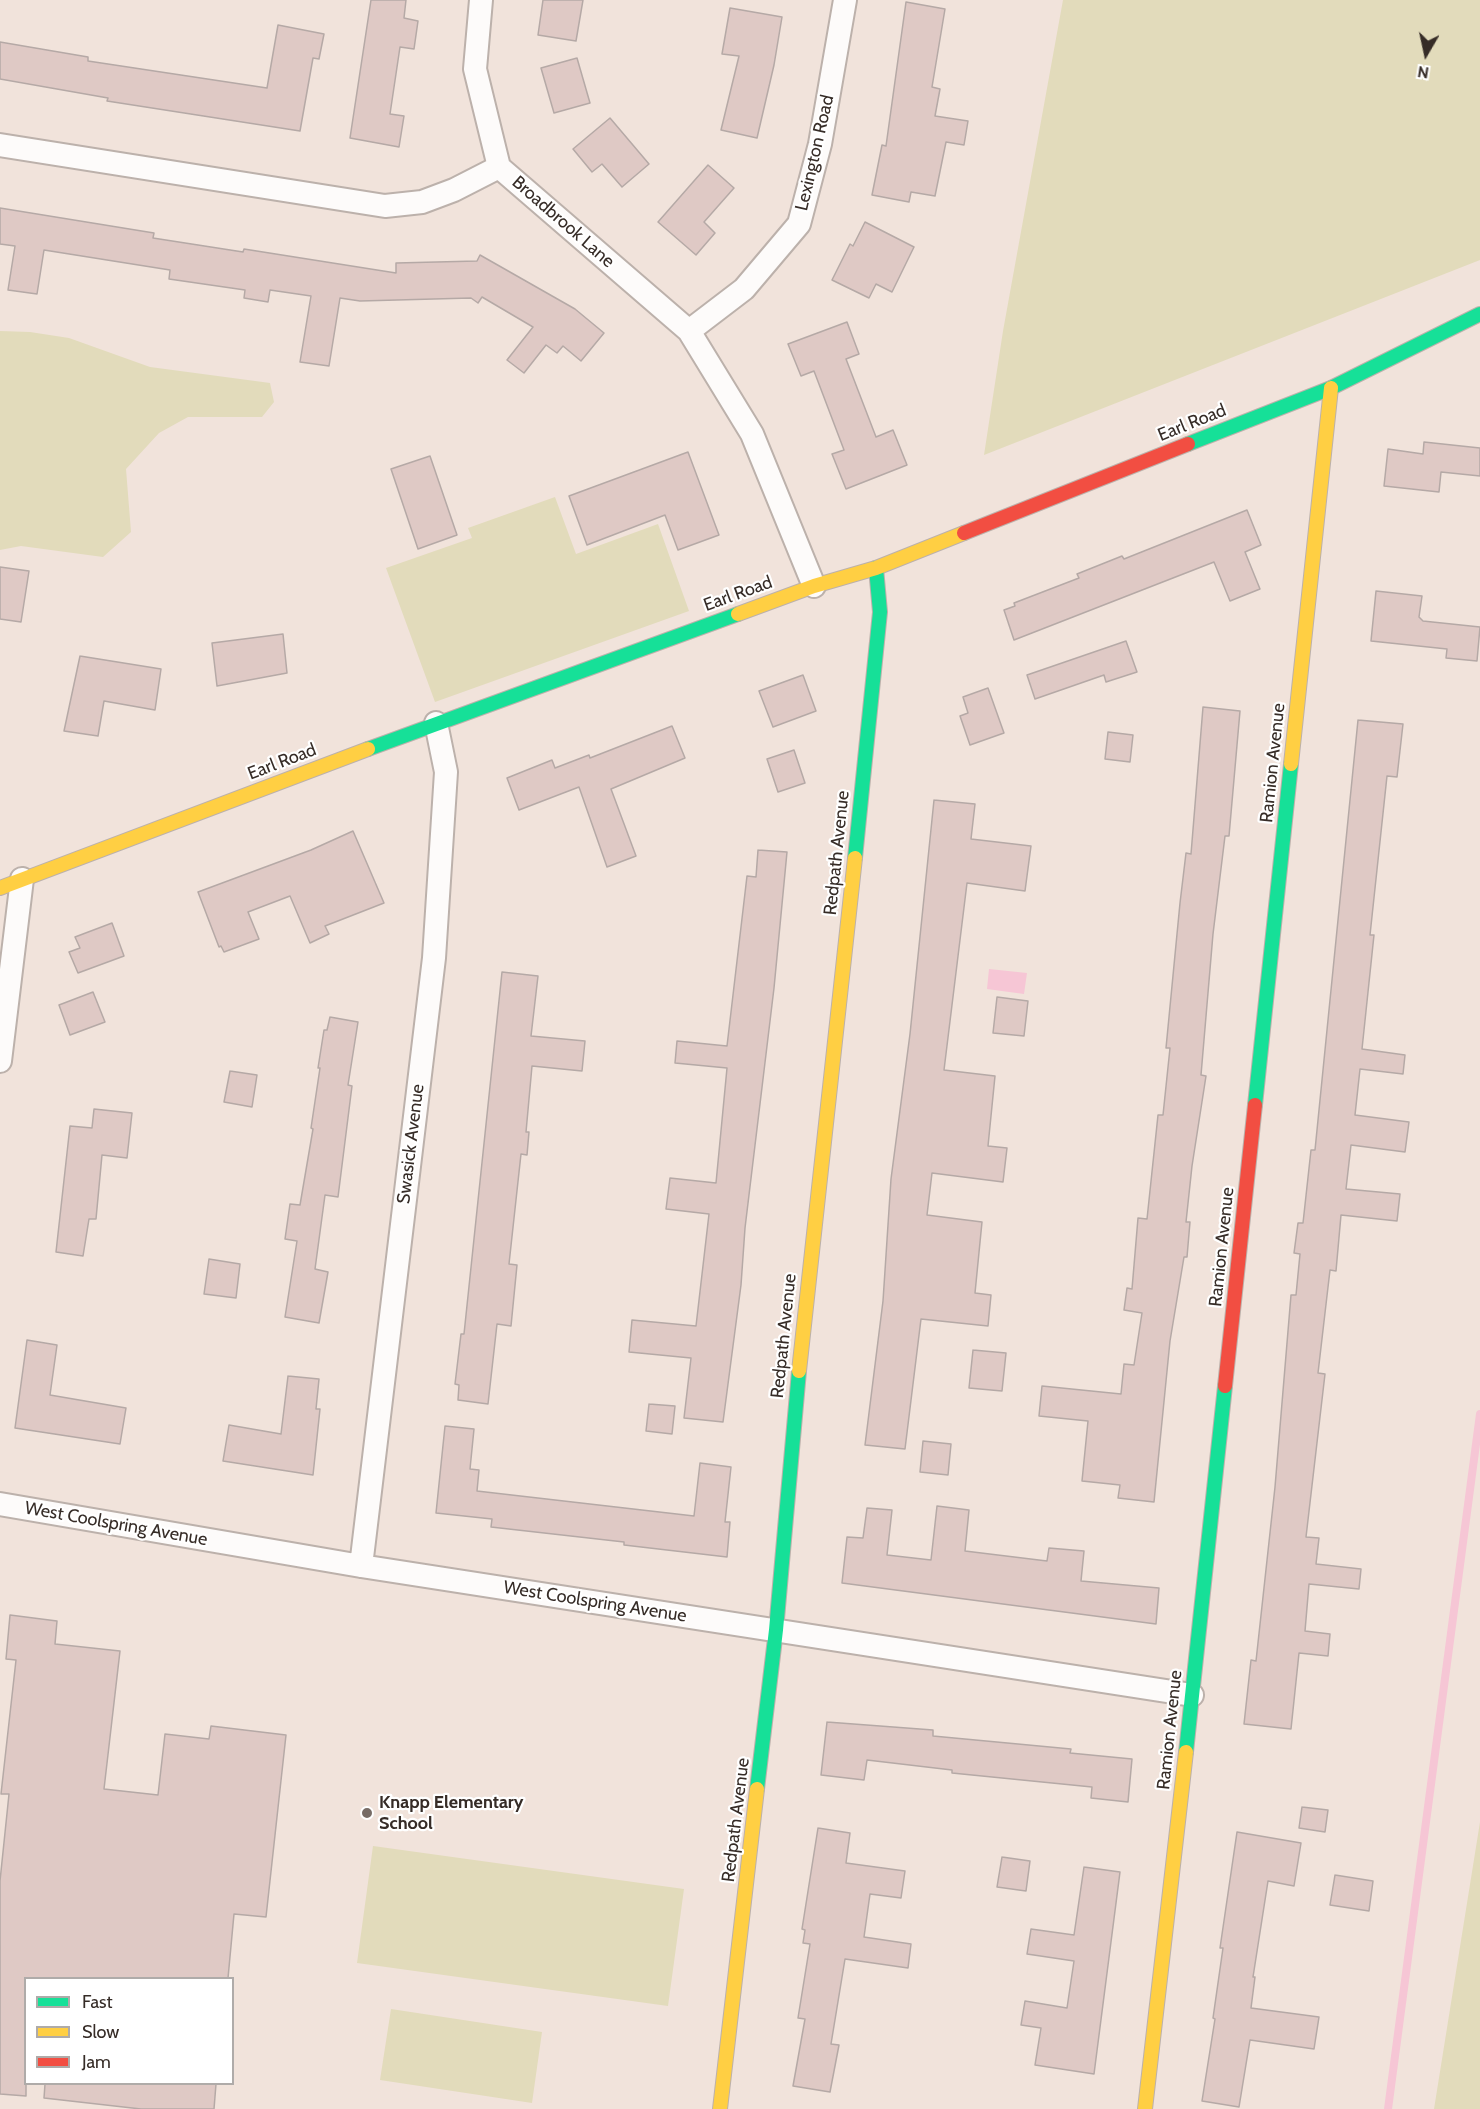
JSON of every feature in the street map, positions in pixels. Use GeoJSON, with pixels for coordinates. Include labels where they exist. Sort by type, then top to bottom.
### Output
{"type":"FeatureCollection","features":[{"type":"Feature","properties":{"kind":"street"},"geometry":{"type":"LineString","coordinates":[[482,0],[475,69],[499,167]]}},
{"type":"Feature","properties":{"kind":"street","name":"Lexington Road"},"geometry":{"type":"LineString","coordinates":[[689,332],[744,289],[799,224],[820,144],[845,0]]}},
{"type":"Feature","properties":{"kind":"street","name":"Broadbrook Lane"},"geometry":{"type":"LineString","coordinates":[[0,145],[385,206],[422,202],[454,190],[499,167],[689,332],[752,434],[814,586]]}},
{"type":"Feature","properties":{"kind":"street","name":"Earl Road"},"geometry":{"type":"LineString","coordinates":[[0,888],[436,723],[814,586],[876,568],[1331,388],[1480,314]]}},
{"type":"Feature","properties":{"kind":"street","name":"Ramion Avenue"},"geometry":{"type":"LineString","coordinates":[[1144,2109],[1192,1695],[1331,388]]}},
{"type":"Feature","properties":{"kind":"street","name":"Redpath Avenue"},"geometry":{"type":"LineString","coordinates":[[720,2109],[776,1630],[790,1448],[879,623],[876,568]]}},
{"type":"Feature","properties":{"kind":"street","name":"Swasick Avenue"},"geometry":{"type":"LineString","coordinates":[[361,1566],[434,958],[446,772],[436,723]]}},
{"type":"Feature","properties":{"kind":"street"},"geometry":{"type":"LineString","coordinates":[[0,1061],[22,879]]}},
{"type":"Feature","properties":{"kind":"street","name":"West Coolspring Avenue"},"geometry":{"type":"LineString","coordinates":[[0,1504],[361,1566],[1192,1695]]}},
{"type":"Feature","properties":{"kind":"shaded area"},"geometry":{"type":"Polygon","coordinates":[[[1063,0],[1480,0],[1480,260],[984,455],[1003,331],[1063,0]]]}},
{"type":"Feature","properties":{"kind":"shaded area"},"geometry":{"type":"Polygon","coordinates":[[[0,331],[30,332],[69,338],[150,367],[270,383],[274,402],[262,417],[188,417],[159,433],[126,469],[131,532],[103,557],[21,546],[0,550],[0,331]]]}},
{"type":"Feature","properties":{"kind":"shaded area"},"geometry":{"type":"Polygon","coordinates":[[[555,497],[576,554],[658,524],[689,611],[435,702],[386,568],[472,538],[468,528],[555,497]]]}},
{"type":"Feature","properties":{"kind":"shaded area"},"geometry":{"type":"Polygon","coordinates":[[[989,969],[1027,973],[1024,994],[987,989],[989,969]]]}},
{"type":"Feature","properties":{"kind":"shaded area"},"geometry":{"type":"Polygon","coordinates":[[[1480,1822],[1480,2109],[1434,2109],[1480,1822]]]}},
{"type":"Feature","properties":{"kind":"shaded area"},"geometry":{"type":"Polygon","coordinates":[[[373,1846],[684,1889],[668,2006],[357,1963],[373,1846]]]}},
{"type":"Feature","properties":{"kind":"shaded area"},"geometry":{"type":"Polygon","coordinates":[[[391,2009],[542,2032],[532,2103],[380,2080],[391,2009]]]}},
{"type":"Feature","properties":{"kind":"building"},"geometry":{"type":"Polygon","coordinates":[[[371,0],[406,0],[404,18],[418,21],[414,49],[400,47],[390,114],[404,116],[399,147],[350,138],[371,0]]]}},
{"type":"Feature","properties":{"kind":"building"},"geometry":{"type":"Polygon","coordinates":[[[543,0],[583,0],[576,41],[538,35],[543,0]]]}},
{"type":"Feature","properties":{"kind":"building"},"geometry":{"type":"Polygon","coordinates":[[[906,2],[945,9],[932,87],[940,89],[935,116],[968,121],[964,145],[946,142],[935,196],[911,192],[909,202],[872,195],[882,145],[886,146],[906,2]]]}},
{"type":"Feature","properties":{"kind":"building"},"geometry":{"type":"Polygon","coordinates":[[[730,8],[782,17],[774,65],[757,138],[721,130],[739,56],[722,54],[730,8]]]}},
{"type":"Feature","properties":{"kind":"building"},"geometry":{"type":"Polygon","coordinates":[[[278,25],[324,34],[319,59],[313,58],[300,131],[107,101],[108,98],[0,79],[0,42],[88,57],[88,61],[267,88],[278,25]]]}},
{"type":"Feature","properties":{"kind":"building"},"geometry":{"type":"Polygon","coordinates":[[[577,58],[590,103],[554,113],[541,68],[577,58]]]}},
{"type":"Feature","properties":{"kind":"building"},"geometry":{"type":"Polygon","coordinates":[[[610,118],[649,164],[622,187],[602,164],[592,172],[573,149],[610,118]]]}},
{"type":"Feature","properties":{"kind":"building"},"geometry":{"type":"Polygon","coordinates":[[[708,165],[734,188],[704,222],[715,233],[696,255],[658,222],[708,165]]]}},
{"type":"Feature","properties":{"kind":"building"},"geometry":{"type":"Polygon","coordinates":[[[0,208],[154,233],[153,238],[243,252],[244,249],[396,273],[396,263],[477,261],[480,255],[575,309],[604,333],[581,361],[563,346],[557,353],[546,345],[524,373],[507,360],[533,327],[482,297],[478,303],[471,298],[360,301],[340,298],[329,366],[300,362],[311,296],[270,290],[268,302],[244,298],[245,290],[169,279],[170,270],[44,250],[37,294],[8,290],[15,246],[0,244],[0,208]]]}},
{"type":"Feature","properties":{"kind":"building"},"geometry":{"type":"Polygon","coordinates":[[[865,222],[914,247],[892,292],[876,284],[869,298],[832,280],[850,244],[853,246],[865,222]]]}},
{"type":"Feature","properties":{"kind":"building"},"geometry":{"type":"Polygon","coordinates":[[[847,322],[859,354],[846,359],[876,437],[893,430],[907,465],[846,489],[832,454],[844,450],[814,371],[801,376],[788,344],[847,322]]]}},
{"type":"Feature","properties":{"kind":"building"},"geometry":{"type":"Polygon","coordinates":[[[1424,442],[1480,448],[1480,476],[1441,472],[1439,492],[1384,486],[1388,449],[1423,454],[1424,442]]]}},
{"type":"Feature","properties":{"kind":"building"},"geometry":{"type":"Polygon","coordinates":[[[688,452],[719,535],[678,550],[665,515],[587,545],[569,496],[688,452]]]}},
{"type":"Feature","properties":{"kind":"building"},"geometry":{"type":"Polygon","coordinates":[[[430,456],[457,535],[418,549],[391,469],[430,456]]]}},
{"type":"Feature","properties":{"kind":"building"},"geometry":{"type":"Polygon","coordinates":[[[1247,510],[1261,545],[1245,552],[1260,589],[1230,601],[1214,562],[1014,640],[1004,610],[1015,606],[1014,603],[1079,578],[1077,574],[1122,556],[1124,559],[1247,510]]]}},
{"type":"Feature","properties":{"kind":"building"},"geometry":{"type":"Polygon","coordinates":[[[0,567],[29,571],[21,622],[0,619],[0,567]]]}},
{"type":"Feature","properties":{"kind":"building"},"geometry":{"type":"Polygon","coordinates":[[[1376,591],[1422,596],[1419,617],[1423,621],[1480,627],[1477,661],[1446,658],[1447,649],[1371,641],[1376,591]]]}},
{"type":"Feature","properties":{"kind":"building"},"geometry":{"type":"Polygon","coordinates":[[[283,634],[287,673],[217,686],[212,643],[283,634]]]}},
{"type":"Feature","properties":{"kind":"building"},"geometry":{"type":"Polygon","coordinates":[[[1126,641],[1137,672],[1106,682],[1104,675],[1035,699],[1027,675],[1126,641]]]}},
{"type":"Feature","properties":{"kind":"building"},"geometry":{"type":"Polygon","coordinates":[[[80,656],[161,669],[155,710],[104,701],[98,736],[64,731],[80,656]]]}},
{"type":"Feature","properties":{"kind":"building"},"geometry":{"type":"Polygon","coordinates":[[[803,675],[816,711],[773,727],[759,691],[803,675]]]}},
{"type":"Feature","properties":{"kind":"building"},"geometry":{"type":"Polygon","coordinates":[[[988,688],[1004,733],[970,745],[960,716],[968,713],[963,697],[988,688]]]}},
{"type":"Feature","properties":{"kind":"building"},"geometry":{"type":"Polygon","coordinates":[[[1203,707],[1240,711],[1229,836],[1225,836],[1213,934],[1201,1075],[1206,1076],[1186,1222],[1190,1222],[1187,1257],[1184,1257],[1170,1341],[1154,1502],[1118,1498],[1120,1485],[1082,1481],[1088,1421],[1039,1416],[1042,1386],[1121,1394],[1124,1364],[1134,1365],[1142,1313],[1124,1310],[1127,1288],[1132,1289],[1138,1218],[1147,1219],[1158,1115],[1163,1115],[1170,1048],[1166,1048],[1180,903],[1186,853],[1191,854],[1203,707]]]}},
{"type":"Feature","properties":{"kind":"building"},"geometry":{"type":"Polygon","coordinates":[[[1358,720],[1403,724],[1397,777],[1387,776],[1370,935],[1374,935],[1362,1049],[1405,1055],[1403,1074],[1360,1069],[1355,1115],[1409,1122],[1405,1152],[1351,1145],[1346,1189],[1400,1194],[1397,1221],[1341,1215],[1336,1271],[1330,1270],[1318,1373],[1325,1374],[1306,1537],[1319,1538],[1316,1564],[1361,1569],[1359,1589],[1309,1584],[1305,1631],[1330,1634],[1328,1656],[1299,1653],[1291,1729],[1244,1724],[1251,1660],[1256,1661],[1275,1487],[1291,1295],[1296,1295],[1300,1254],[1294,1253],[1298,1223],[1303,1223],[1311,1150],[1315,1150],[1358,720]]]}},
{"type":"Feature","properties":{"kind":"building"},"geometry":{"type":"Polygon","coordinates":[[[672,726],[685,758],[611,789],[636,856],[607,867],[579,787],[519,810],[507,778],[552,760],[555,768],[589,755],[590,758],[672,726]]]}},
{"type":"Feature","properties":{"kind":"building"},"geometry":{"type":"Polygon","coordinates":[[[1108,732],[1133,735],[1130,762],[1105,759],[1108,732]]]}},
{"type":"Feature","properties":{"kind":"building"},"geometry":{"type":"Polygon","coordinates":[[[794,750],[805,783],[778,792],[767,759],[794,750]]]}},
{"type":"Feature","properties":{"kind":"building"},"geometry":{"type":"Polygon","coordinates":[[[934,800],[975,804],[971,839],[1031,846],[1025,891],[967,883],[944,1070],[995,1076],[988,1146],[1007,1148],[1003,1182],[932,1173],[927,1215],[982,1222],[975,1293],[991,1295],[988,1326],[921,1319],[905,1449],[865,1445],[883,1301],[891,1179],[910,1034],[934,800]]]}},
{"type":"Feature","properties":{"kind":"building"},"geometry":{"type":"Polygon","coordinates":[[[353,831],[384,903],[325,926],[329,934],[310,943],[290,896],[248,912],[259,939],[224,952],[221,946],[219,947],[198,892],[311,850],[353,831]]]}},
{"type":"Feature","properties":{"kind":"building"},"geometry":{"type":"Polygon","coordinates":[[[758,850],[787,852],[774,988],[745,1228],[741,1285],[723,1422],[684,1418],[691,1358],[629,1352],[632,1320],[696,1326],[709,1214],[666,1209],[670,1178],[716,1183],[727,1068],[675,1063],[677,1041],[727,1046],[747,876],[756,877],[758,850]]]}},
{"type":"Feature","properties":{"kind":"building"},"geometry":{"type":"Polygon","coordinates":[[[112,923],[124,956],[78,973],[69,952],[80,948],[75,937],[112,923]]]}},
{"type":"Feature","properties":{"kind":"building"},"geometry":{"type":"Polygon","coordinates":[[[502,972],[538,976],[531,1036],[585,1041],[582,1071],[532,1066],[526,1132],[529,1132],[527,1155],[521,1154],[509,1264],[517,1265],[511,1326],[497,1324],[488,1404],[458,1400],[459,1385],[455,1384],[461,1334],[464,1334],[502,972]]]}},
{"type":"Feature","properties":{"kind":"building"},"geometry":{"type":"Polygon","coordinates":[[[93,992],[105,1022],[70,1035],[59,1005],[93,992]]]}},
{"type":"Feature","properties":{"kind":"building"},"geometry":{"type":"Polygon","coordinates":[[[997,997],[1028,1001],[1024,1036],[993,1033],[997,997]]]}},
{"type":"Feature","properties":{"kind":"building"},"geometry":{"type":"Polygon","coordinates":[[[330,1017],[358,1022],[348,1085],[352,1086],[338,1197],[325,1195],[315,1269],[328,1272],[319,1323],[285,1317],[297,1241],[285,1239],[290,1204],[300,1205],[313,1129],[311,1128],[324,1030],[327,1030],[330,1017]]]}},
{"type":"Feature","properties":{"kind":"building"},"geometry":{"type":"Polygon","coordinates":[[[230,1071],[257,1075],[252,1107],[224,1102],[230,1071]]]}},
{"type":"Feature","properties":{"kind":"building"},"geometry":{"type":"Polygon","coordinates":[[[94,1109],[132,1113],[127,1158],[102,1155],[96,1219],[89,1219],[83,1256],[56,1252],[70,1126],[92,1128],[94,1109]]]}},
{"type":"Feature","properties":{"kind":"building"},"geometry":{"type":"Polygon","coordinates":[[[209,1259],[240,1264],[236,1298],[204,1294],[209,1259]]]}},
{"type":"Feature","properties":{"kind":"building"},"geometry":{"type":"Polygon","coordinates":[[[27,1340],[57,1345],[50,1395],[126,1408],[120,1444],[15,1428],[27,1340]]]}},
{"type":"Feature","properties":{"kind":"building"},"geometry":{"type":"Polygon","coordinates":[[[973,1350],[1006,1353],[1002,1391],[969,1388],[973,1350]]]}},
{"type":"Feature","properties":{"kind":"building"},"geometry":{"type":"Polygon","coordinates":[[[288,1376],[319,1379],[316,1409],[320,1409],[313,1475],[223,1461],[229,1425],[281,1434],[288,1376]]]}},
{"type":"Feature","properties":{"kind":"building"},"geometry":{"type":"Polygon","coordinates":[[[649,1404],[675,1406],[672,1434],[646,1431],[649,1404]]]}},
{"type":"Feature","properties":{"kind":"building"},"geometry":{"type":"Polygon","coordinates":[[[445,1426],[474,1429],[470,1469],[479,1470],[477,1491],[694,1516],[700,1463],[731,1467],[725,1522],[730,1522],[727,1557],[624,1545],[624,1542],[491,1527],[492,1519],[436,1513],[445,1426]]]}},
{"type":"Feature","properties":{"kind":"building"},"geometry":{"type":"Polygon","coordinates":[[[923,1441],[951,1444],[948,1475],[920,1472],[923,1441]]]}},
{"type":"Feature","properties":{"kind":"building"},"geometry":{"type":"Polygon","coordinates":[[[937,1506],[969,1510],[965,1551],[1047,1561],[1049,1548],[1084,1551],[1081,1581],[1159,1588],[1156,1624],[842,1583],[847,1537],[863,1538],[867,1508],[892,1510],[887,1555],[931,1560],[937,1506]]]}},
{"type":"Feature","properties":{"kind":"building"},"geometry":{"type":"Polygon","coordinates":[[[10,1615],[57,1621],[55,1644],[120,1651],[104,1789],[158,1795],[165,1734],[209,1739],[211,1726],[286,1735],[266,1917],[234,1914],[228,1977],[24,1977],[24,2085],[26,2085],[26,2096],[0,2094],[0,1881],[9,1794],[1,1794],[16,1660],[6,1659],[10,1615]]]}},
{"type":"Feature","properties":{"kind":"building"},"geometry":{"type":"Polygon","coordinates":[[[827,1722],[933,1730],[933,1736],[1071,1749],[1070,1753],[1132,1759],[1128,1802],[1091,1798],[1092,1787],[952,1773],[952,1770],[867,1760],[864,1780],[821,1775],[827,1722]]]}},
{"type":"Feature","properties":{"kind":"building"},"geometry":{"type":"Polygon","coordinates":[[[1302,1807],[1328,1810],[1325,1832],[1299,1828],[1302,1807]]]}},
{"type":"Feature","properties":{"kind":"building"},"geometry":{"type":"Polygon","coordinates":[[[818,1828],[850,1833],[846,1863],[905,1871],[901,1898],[870,1894],[864,1937],[911,1944],[908,1968],[845,1959],[831,2044],[839,2045],[830,2092],[793,2086],[805,2019],[798,2018],[810,1944],[803,1943],[805,1930],[802,1929],[818,1828]]]}},
{"type":"Feature","properties":{"kind":"building"},"geometry":{"type":"Polygon","coordinates":[[[1237,1832],[1301,1843],[1294,1886],[1268,1881],[1253,1977],[1255,1977],[1251,2008],[1319,2017],[1314,2049],[1250,2040],[1239,2107],[1202,2101],[1215,2019],[1213,2018],[1223,1948],[1220,1948],[1237,1832]]]}},
{"type":"Feature","properties":{"kind":"building"},"geometry":{"type":"Polygon","coordinates":[[[1002,1857],[1030,1861],[1026,1891],[997,1887],[1002,1857]]]}},
{"type":"Feature","properties":{"kind":"building"},"geometry":{"type":"Polygon","coordinates":[[[1084,1867],[1120,1872],[1094,2074],[1035,2065],[1041,2028],[1021,2025],[1025,2001],[1067,2008],[1074,1961],[1027,1954],[1031,1929],[1074,1935],[1084,1867]]]}},
{"type":"Feature","properties":{"kind":"building"},"geometry":{"type":"Polygon","coordinates":[[[1335,1875],[1373,1881],[1369,1911],[1330,1905],[1335,1875]]]}},
{"type":"Feature","properties":{"kind":"building"},"geometry":{"type":"Polygon","coordinates":[[[45,2085],[216,2085],[214,2109],[141,2109],[44,2098],[45,2085]]]}},
{"type":"Feature","properties":{"kind":"waterway"},"geometry":{"type":"LineString","coordinates":[[1388,2109],[1480,1414]]}},
{"type":"Feature","properties":{"kind":"traffic: fast"},"geometry":{"type":"LineString","coordinates":[[1188,444],[1331,388],[1480,314]]}},
{"type":"Feature","properties":{"kind":"traffic: fast"},"geometry":{"type":"LineString","coordinates":[[855,858],[880,612],[876,568]]}},
{"type":"Feature","properties":{"kind":"traffic: fast"},"geometry":{"type":"LineString","coordinates":[[368,749],[738,614]]}},
{"type":"Feature","properties":{"kind":"traffic: fast"},"geometry":{"type":"LineString","coordinates":[[1255,1105],[1291,764]]}},
{"type":"Feature","properties":{"kind":"traffic: fast"},"geometry":{"type":"LineString","coordinates":[[757,1789],[776,1630],[799,1371]]}},
{"type":"Feature","properties":{"kind":"traffic: fast"},"geometry":{"type":"LineString","coordinates":[[1186,1752],[1225,1386]]}},
{"type":"Feature","properties":{"kind":"traffic: slow"},"geometry":{"type":"LineString","coordinates":[[1291,764],[1331,388]]}},
{"type":"Feature","properties":{"kind":"traffic: slow"},"geometry":{"type":"LineString","coordinates":[[738,614],[814,586],[876,568],[964,533]]}},
{"type":"Feature","properties":{"kind":"traffic: slow"},"geometry":{"type":"LineString","coordinates":[[0,888],[368,749]]}},
{"type":"Feature","properties":{"kind":"traffic: slow"},"geometry":{"type":"LineString","coordinates":[[799,1371],[855,858]]}},
{"type":"Feature","properties":{"kind":"traffic: slow"},"geometry":{"type":"LineString","coordinates":[[1145,2109],[1186,1752]]}},
{"type":"Feature","properties":{"kind":"traffic: slow"},"geometry":{"type":"LineString","coordinates":[[720,2109],[757,1789]]}},
{"type":"Feature","properties":{"kind":"traffic: jam"},"geometry":{"type":"LineString","coordinates":[[964,533],[1188,444]]}},
{"type":"Feature","properties":{"kind":"traffic: jam"},"geometry":{"type":"LineString","coordinates":[[1225,1386],[1255,1105]]}},
{"type":"Feature","properties":{"kind":"place","name":"Knapp Elementary School"},"geometry":{"type":"Point","coordinates":[367,1813]}}]}
